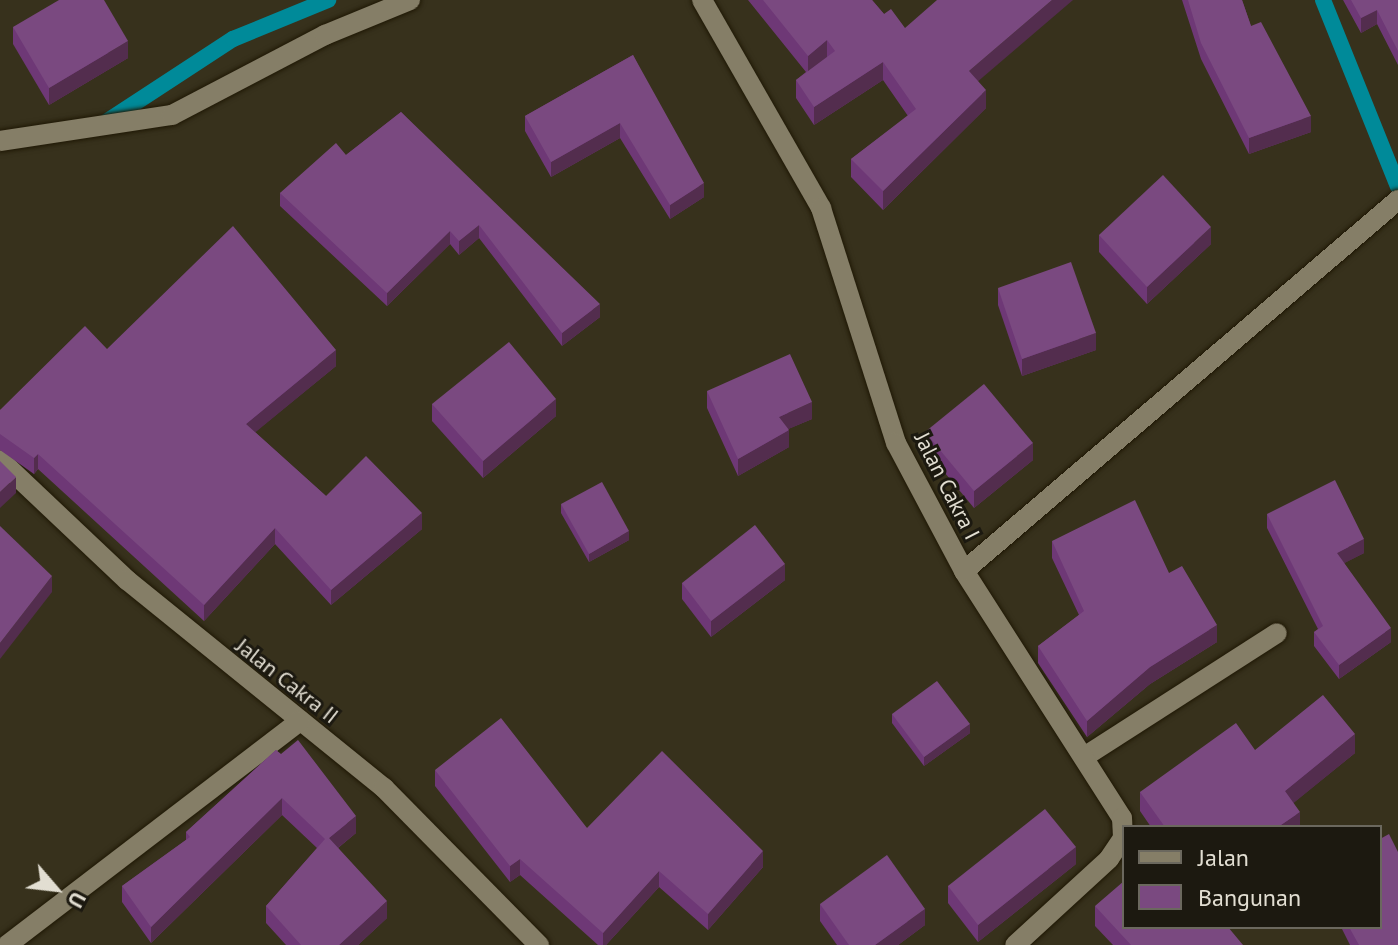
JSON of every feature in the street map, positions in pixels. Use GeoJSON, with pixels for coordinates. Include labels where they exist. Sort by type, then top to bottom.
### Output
{"type":"FeatureCollection","features":[{"type":"Feature","properties":{"kind":"street"},"geometry":{"type":"LineString","coordinates":[[0,141],[172,115],[410,0]]}},
{"type":"Feature","properties":{"kind":"street","name":"Jalan Cakra I"},"geometry":{"type":"LineString","coordinates":[[702,0],[821,208],[896,443],[964,571],[1084,757],[1122,818],[1122,825]]}},
{"type":"Feature","properties":{"kind":"street"},"geometry":{"type":"LineString","coordinates":[[964,571],[1369,228],[1398,200]]}},
{"type":"Feature","properties":{"kind":"street","name":"Jalan Cakra II"},"geometry":{"type":"LineString","coordinates":[[0,460],[127,580],[384,788],[539,945]]}},
{"type":"Feature","properties":{"kind":"street"},"geometry":{"type":"LineString","coordinates":[[1084,757],[1277,633]]}},
{"type":"Feature","properties":{"kind":"street"},"geometry":{"type":"LineString","coordinates":[[7,945],[300,721]]}},
{"type":"Feature","properties":{"kind":"street","name":"Jalan Cakra I"},"geometry":{"type":"LineString","coordinates":[[1015,945],[1122,839]]}},
{"type":"Feature","properties":{"kind":"building"},"geometry":{"type":"Polygon","coordinates":[[[59,0],[104,0],[128,41],[49,88],[13,27],[59,0]]]}},
{"type":"Feature","properties":{"kind":"building"},"geometry":{"type":"Polygon","coordinates":[[[763,0],[872,0],[884,14],[891,9],[905,28],[937,0],[1052,0],[969,71],[986,90],[883,191],[851,159],[916,109],[883,62],[814,107],[796,80],[835,51],[827,40],[808,56],[763,0]]]}},
{"type":"Feature","properties":{"kind":"building"},"geometry":{"type":"Polygon","coordinates":[[[1188,0],[1242,0],[1251,26],[1261,22],[1311,116],[1249,138],[1201,43],[1188,0]]]}},
{"type":"Feature","properties":{"kind":"building"},"geometry":{"type":"Polygon","coordinates":[[[1351,0],[1398,0],[1398,51],[1377,10],[1361,18],[1351,0]]]}},
{"type":"Feature","properties":{"kind":"building"},"geometry":{"type":"Polygon","coordinates":[[[633,55],[704,183],[670,205],[620,123],[551,162],[525,116],[633,55]]]}},
{"type":"Feature","properties":{"kind":"building"},"geometry":{"type":"Polygon","coordinates":[[[401,112],[600,304],[562,333],[479,225],[459,241],[450,231],[387,293],[280,193],[336,143],[346,155],[401,112]]]}},
{"type":"Feature","properties":{"kind":"building"},"geometry":{"type":"Polygon","coordinates":[[[1163,175],[1211,227],[1147,287],[1099,235],[1163,175]]]}},
{"type":"Feature","properties":{"kind":"building"},"geometry":{"type":"Polygon","coordinates":[[[233,226],[336,350],[246,424],[326,496],[366,456],[422,513],[331,590],[275,528],[204,605],[38,454],[34,458],[0,434],[0,410],[85,326],[107,349],[233,226]]]}},
{"type":"Feature","properties":{"kind":"building"},"geometry":{"type":"Polygon","coordinates":[[[1071,262],[1096,333],[1022,359],[998,288],[1071,262]]]}},
{"type":"Feature","properties":{"kind":"building"},"geometry":{"type":"Polygon","coordinates":[[[509,342],[556,399],[483,461],[432,404],[509,342]]]}},
{"type":"Feature","properties":{"kind":"building"},"geometry":{"type":"Polygon","coordinates":[[[790,354],[812,402],[779,417],[789,430],[738,459],[707,391],[790,354]]]}},
{"type":"Feature","properties":{"kind":"building"},"geometry":{"type":"Polygon","coordinates":[[[984,384],[1033,443],[974,491],[925,432],[984,384]]]}},
{"type":"Feature","properties":{"kind":"building"},"geometry":{"type":"Polygon","coordinates":[[[0,461],[16,477],[0,492],[0,461]]]}},
{"type":"Feature","properties":{"kind":"building"},"geometry":{"type":"Polygon","coordinates":[[[1335,480],[1364,539],[1337,553],[1391,628],[1339,665],[1314,632],[1323,626],[1267,514],[1335,480]]]}},
{"type":"Feature","properties":{"kind":"building"},"geometry":{"type":"Polygon","coordinates":[[[602,482],[629,531],[589,554],[561,504],[602,482]]]}},
{"type":"Feature","properties":{"kind":"building"},"geometry":{"type":"Polygon","coordinates":[[[1135,500],[1169,573],[1182,566],[1217,625],[1150,667],[1087,721],[1038,646],[1084,611],[1052,541],[1135,500]]]}},
{"type":"Feature","properties":{"kind":"building"},"geometry":{"type":"Polygon","coordinates":[[[755,525],[785,564],[711,621],[682,583],[755,525]]]}},
{"type":"Feature","properties":{"kind":"building"},"geometry":{"type":"Polygon","coordinates":[[[0,526],[52,576],[0,643],[0,526]]]}},
{"type":"Feature","properties":{"kind":"building"},"geometry":{"type":"Polygon","coordinates":[[[937,681],[970,724],[924,757],[892,714],[937,681]]]}},
{"type":"Feature","properties":{"kind":"building"},"geometry":{"type":"Polygon","coordinates":[[[1323,695],[1355,734],[1285,791],[1300,812],[1281,825],[1164,825],[1140,792],[1236,723],[1255,750],[1323,695]]]}},
{"type":"Feature","properties":{"kind":"building"},"geometry":{"type":"Polygon","coordinates":[[[501,718],[587,828],[662,751],[763,851],[708,914],[659,871],[603,933],[520,859],[510,866],[435,770],[501,718]]]}},
{"type":"Feature","properties":{"kind":"building"},"geometry":{"type":"Polygon","coordinates":[[[298,740],[356,816],[329,838],[387,901],[339,945],[301,945],[266,906],[325,839],[282,798],[151,927],[122,886],[190,837],[186,832],[276,750],[281,754],[298,740]]]}},
{"type":"Feature","properties":{"kind":"building"},"geometry":{"type":"Polygon","coordinates":[[[1045,809],[1076,847],[978,925],[948,886],[1045,809]]]}},
{"type":"Feature","properties":{"kind":"building"},"geometry":{"type":"Polygon","coordinates":[[[1389,834],[1398,852],[1398,945],[1359,945],[1350,929],[1382,929],[1382,838],[1389,834]]]}},
{"type":"Feature","properties":{"kind":"building"},"geometry":{"type":"Polygon","coordinates":[[[887,855],[925,909],[875,945],[849,945],[820,904],[887,855]]]}},
{"type":"Feature","properties":{"kind":"building"},"geometry":{"type":"Polygon","coordinates":[[[1122,883],[1122,929],[1230,929],[1243,945],[1131,945],[1095,906],[1122,883]]]}},
{"type":"Feature","properties":{"kind":"waterway"},"geometry":{"type":"LineString","coordinates":[[106,122],[233,39],[328,0]]}},
{"type":"Feature","properties":{"kind":"waterway"},"geometry":{"type":"LineString","coordinates":[[1323,0],[1398,187]]}}]}
